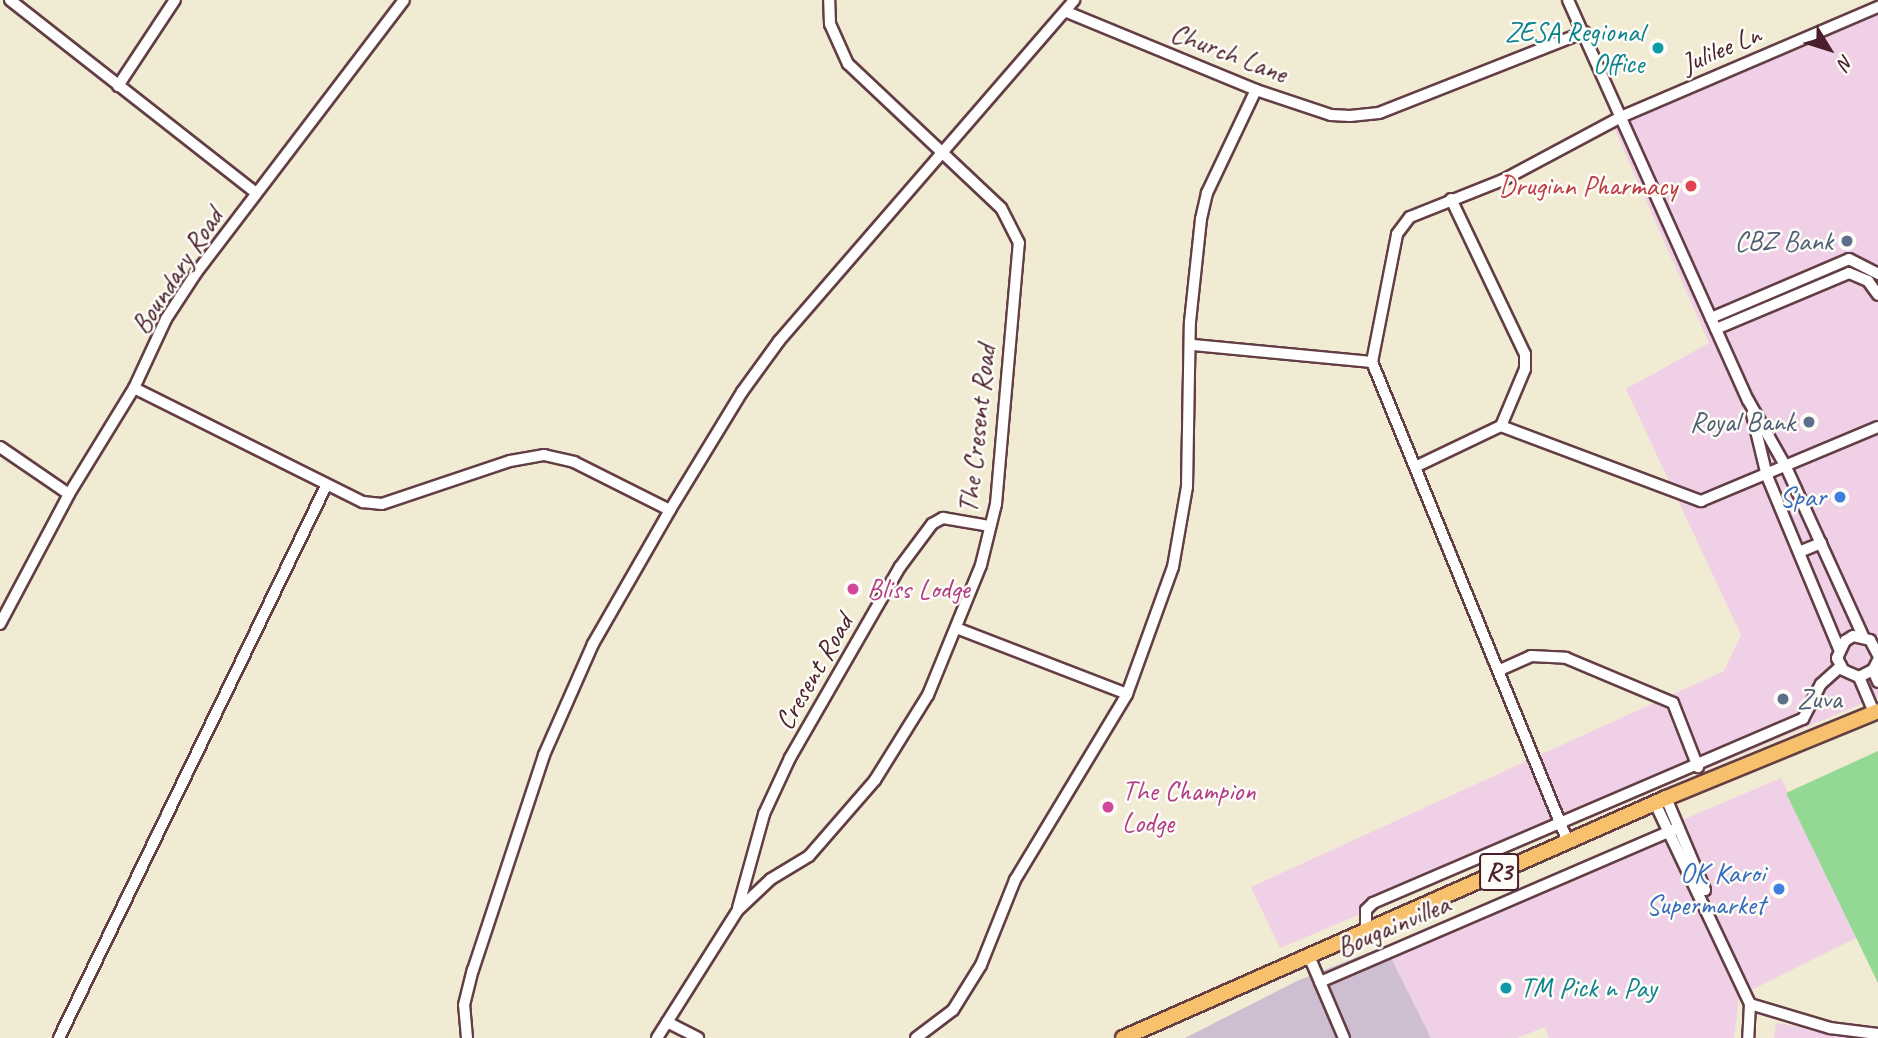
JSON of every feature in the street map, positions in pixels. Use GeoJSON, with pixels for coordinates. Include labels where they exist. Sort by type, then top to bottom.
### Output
{"type":"FeatureCollection","features":[{"type":"Feature","properties":{"kind":"highway","name":"R3"},"geometry":{"type":"LineString","coordinates":[[1123,1038],[1661,801],[1876,712]]}},
{"type":"Feature","properties":{"kind":"street"},"geometry":{"type":"LineString","coordinates":[[10,0],[256,193]]}},
{"type":"Feature","properties":{"kind":"street"},"geometry":{"type":"LineString","coordinates":[[118,86],[175,0]]}},
{"type":"Feature","properties":{"kind":"street","name":"Boundary Road"},"geometry":{"type":"LineString","coordinates":[[0,624],[69,494],[134,387],[166,319],[256,193],[404,0]]}},
{"type":"Feature","properties":{"kind":"street","name":"The Cresent Road"},"geometry":{"type":"LineString","coordinates":[[657,1038],[738,910],[771,879],[809,856],[875,780],[928,695],[981,565],[1001,464],[1019,243],[1001,208],[942,156],[848,64],[830,24],[829,0]]}},
{"type":"Feature","properties":{"kind":"street"},"geometry":{"type":"LineString","coordinates":[[467,1038],[464,1005],[472,970],[548,744],[593,644],[670,510],[742,392],[779,341],[1067,12],[1074,0]]}},
{"type":"Feature","properties":{"kind":"street"},"geometry":{"type":"LineString","coordinates":[[1568,0],[1585,32],[1748,400],[1786,467],[1863,636],[1877,651],[1873,670],[1878,682]]}},
{"type":"Feature","properties":{"kind":"street","name":"Julilee Ln"},"geometry":{"type":"LineString","coordinates":[[1372,362],[1397,234],[1410,217],[1503,180],[1621,117],[1878,7]]}},
{"type":"Feature","properties":{"kind":"street","name":"Church Lane"},"geometry":{"type":"LineString","coordinates":[[1067,12],[1256,90],[1331,115],[1379,113],[1585,32]]}},
{"type":"Feature","properties":{"kind":"street"},"geometry":{"type":"LineString","coordinates":[[916,1038],[953,1010],[981,965],[1015,880],[1127,694],[1180,539],[1187,487],[1193,345],[1191,322],[1207,193],[1256,90]]}},
{"type":"Feature","properties":{"kind":"street"},"geometry":{"type":"LineString","coordinates":[[1415,467],[1501,426],[1525,369],[1525,354],[1451,199]]}},
{"type":"Feature","properties":{"kind":"street"},"geometry":{"type":"LineString","coordinates":[[1711,318],[1849,259],[1878,274]]}},
{"type":"Feature","properties":{"kind":"street"},"geometry":{"type":"LineString","coordinates":[[1818,272],[1824,284]]}},
{"type":"Feature","properties":{"kind":"street"},"geometry":{"type":"LineString","coordinates":[[1716,329],[1849,273],[1868,281],[1878,295]]}},
{"type":"Feature","properties":{"kind":"street"},"geometry":{"type":"LineString","coordinates":[[1193,345],[1372,362],[1568,842]]}},
{"type":"Feature","properties":{"kind":"street"},"geometry":{"type":"LineString","coordinates":[[134,387],[326,486],[363,502],[382,504],[510,461],[544,455],[574,463],[670,510]]}},
{"type":"Feature","properties":{"kind":"street"},"geometry":{"type":"LineString","coordinates":[[1748,400],[1767,476],[1839,649],[1841,666]]}},
{"type":"Feature","properties":{"kind":"street"},"geometry":{"type":"LineString","coordinates":[[1501,426],[1691,501],[1767,476],[1878,427]]}},
{"type":"Feature","properties":{"kind":"street"},"geometry":{"type":"LineString","coordinates":[[0,447],[69,494]]}},
{"type":"Feature","properties":{"kind":"street"},"geometry":{"type":"LineString","coordinates":[[59,1038],[326,486]]}},
{"type":"Feature","properties":{"kind":"street","name":"Cresent Road"},"geometry":{"type":"LineString","coordinates":[[738,910],[764,814],[790,758],[900,567],[932,524],[943,518],[990,526]]}},
{"type":"Feature","properties":{"kind":"street"},"geometry":{"type":"LineString","coordinates":[[1799,552],[1821,543]]}},
{"type":"Feature","properties":{"kind":"street"},"geometry":{"type":"LineString","coordinates":[[956,628],[1127,694]]}},
{"type":"Feature","properties":{"kind":"street"},"geometry":{"type":"LineString","coordinates":[[1839,649],[1845,641],[1863,636]]}},
{"type":"Feature","properties":{"kind":"street"},"geometry":{"type":"LineString","coordinates":[[1500,670],[1531,656],[1566,658],[1668,701],[1676,707],[1698,767]]}},
{"type":"Feature","properties":{"kind":"street"},"geometry":{"type":"LineString","coordinates":[[1841,666],[1859,677],[1876,712]]}},
{"type":"Feature","properties":{"kind":"street"},"geometry":{"type":"LineString","coordinates":[[1366,930],[1366,910],[1373,903],[1698,767],[1803,719],[1821,684],[1841,666]]}},
{"type":"Feature","properties":{"kind":"street"},"geometry":{"type":"LineString","coordinates":[[1859,677],[1873,670]]}},
{"type":"Feature","properties":{"kind":"street"},"geometry":{"type":"LineString","coordinates":[[1661,801],[1750,1004],[1748,1038]]}},
{"type":"Feature","properties":{"kind":"street","name":"Bougainvillea"},"geometry":{"type":"LineString","coordinates":[[1320,982],[1673,830]]}},
{"type":"Feature","properties":{"kind":"street"},"geometry":{"type":"LineString","coordinates":[[1308,956],[1344,1038]]}},
{"type":"Feature","properties":{"kind":"street"},"geometry":{"type":"LineString","coordinates":[[1750,1004],[1830,1028],[1878,1034]]}},
{"type":"Feature","properties":{"kind":"street"},"geometry":{"type":"LineString","coordinates":[[667,1022],[698,1038]]}},
{"type":"Feature","properties":{"kind":"shaded area"},"geometry":{"type":"Polygon","coordinates":[[[1878,12],[1878,697],[1280,948],[1251,887],[1724,671],[1741,635],[1626,389],[1709,343],[1614,128],[1878,12]]]}},
{"type":"Feature","properties":{"kind":"shaded area"},"geometry":{"type":"Polygon","coordinates":[[[1781,778],[1856,938],[1739,996],[1734,1038],[1549,1038],[1545,1027],[1517,1038],[1431,1038],[1385,946],[1781,778]]]}},
{"type":"Feature","properties":{"kind":"shaded area"},"geometry":{"type":"Polygon","coordinates":[[[1385,946],[1431,1038],[1185,1038],[1297,981],[1385,946]]]}},
{"type":"Feature","properties":{"kind":"shaded area"},"geometry":{"type":"Polygon","coordinates":[[[1776,1023],[1870,1038],[1774,1038],[1776,1023]]]}},
{"type":"Feature","properties":{"kind":"green space"},"geometry":{"type":"Polygon","coordinates":[[[1878,751],[1878,983],[1786,793],[1878,751]]]}},
{"type":"Feature","properties":{"kind":"place","name":"ZESA Regional Office"},"geometry":{"type":"Point","coordinates":[1658,48]}},
{"type":"Feature","properties":{"kind":"place","name":"Druginn Pharmacy"},"geometry":{"type":"Point","coordinates":[1691,186]}},
{"type":"Feature","properties":{"kind":"place","name":"CBZ Bank"},"geometry":{"type":"Point","coordinates":[1847,241]}},
{"type":"Feature","properties":{"kind":"place","name":"Royal Bank"},"geometry":{"type":"Point","coordinates":[1809,422]}},
{"type":"Feature","properties":{"kind":"place","name":"Spar"},"geometry":{"type":"Point","coordinates":[1840,497]}},
{"type":"Feature","properties":{"kind":"place","name":"Bliss Lodge"},"geometry":{"type":"Point","coordinates":[853,589]}},
{"type":"Feature","properties":{"kind":"place","name":"Zuva"},"geometry":{"type":"Point","coordinates":[1783,699]}},
{"type":"Feature","properties":{"kind":"place","name":"The Champion Lodge"},"geometry":{"type":"Point","coordinates":[1108,807]}},
{"type":"Feature","properties":{"kind":"place","name":"OK Karoi Supermarket"},"geometry":{"type":"Point","coordinates":[1779,889]}},
{"type":"Feature","properties":{"kind":"place","name":"TM Pick n Pay"},"geometry":{"type":"Point","coordinates":[1506,988]}}]}
